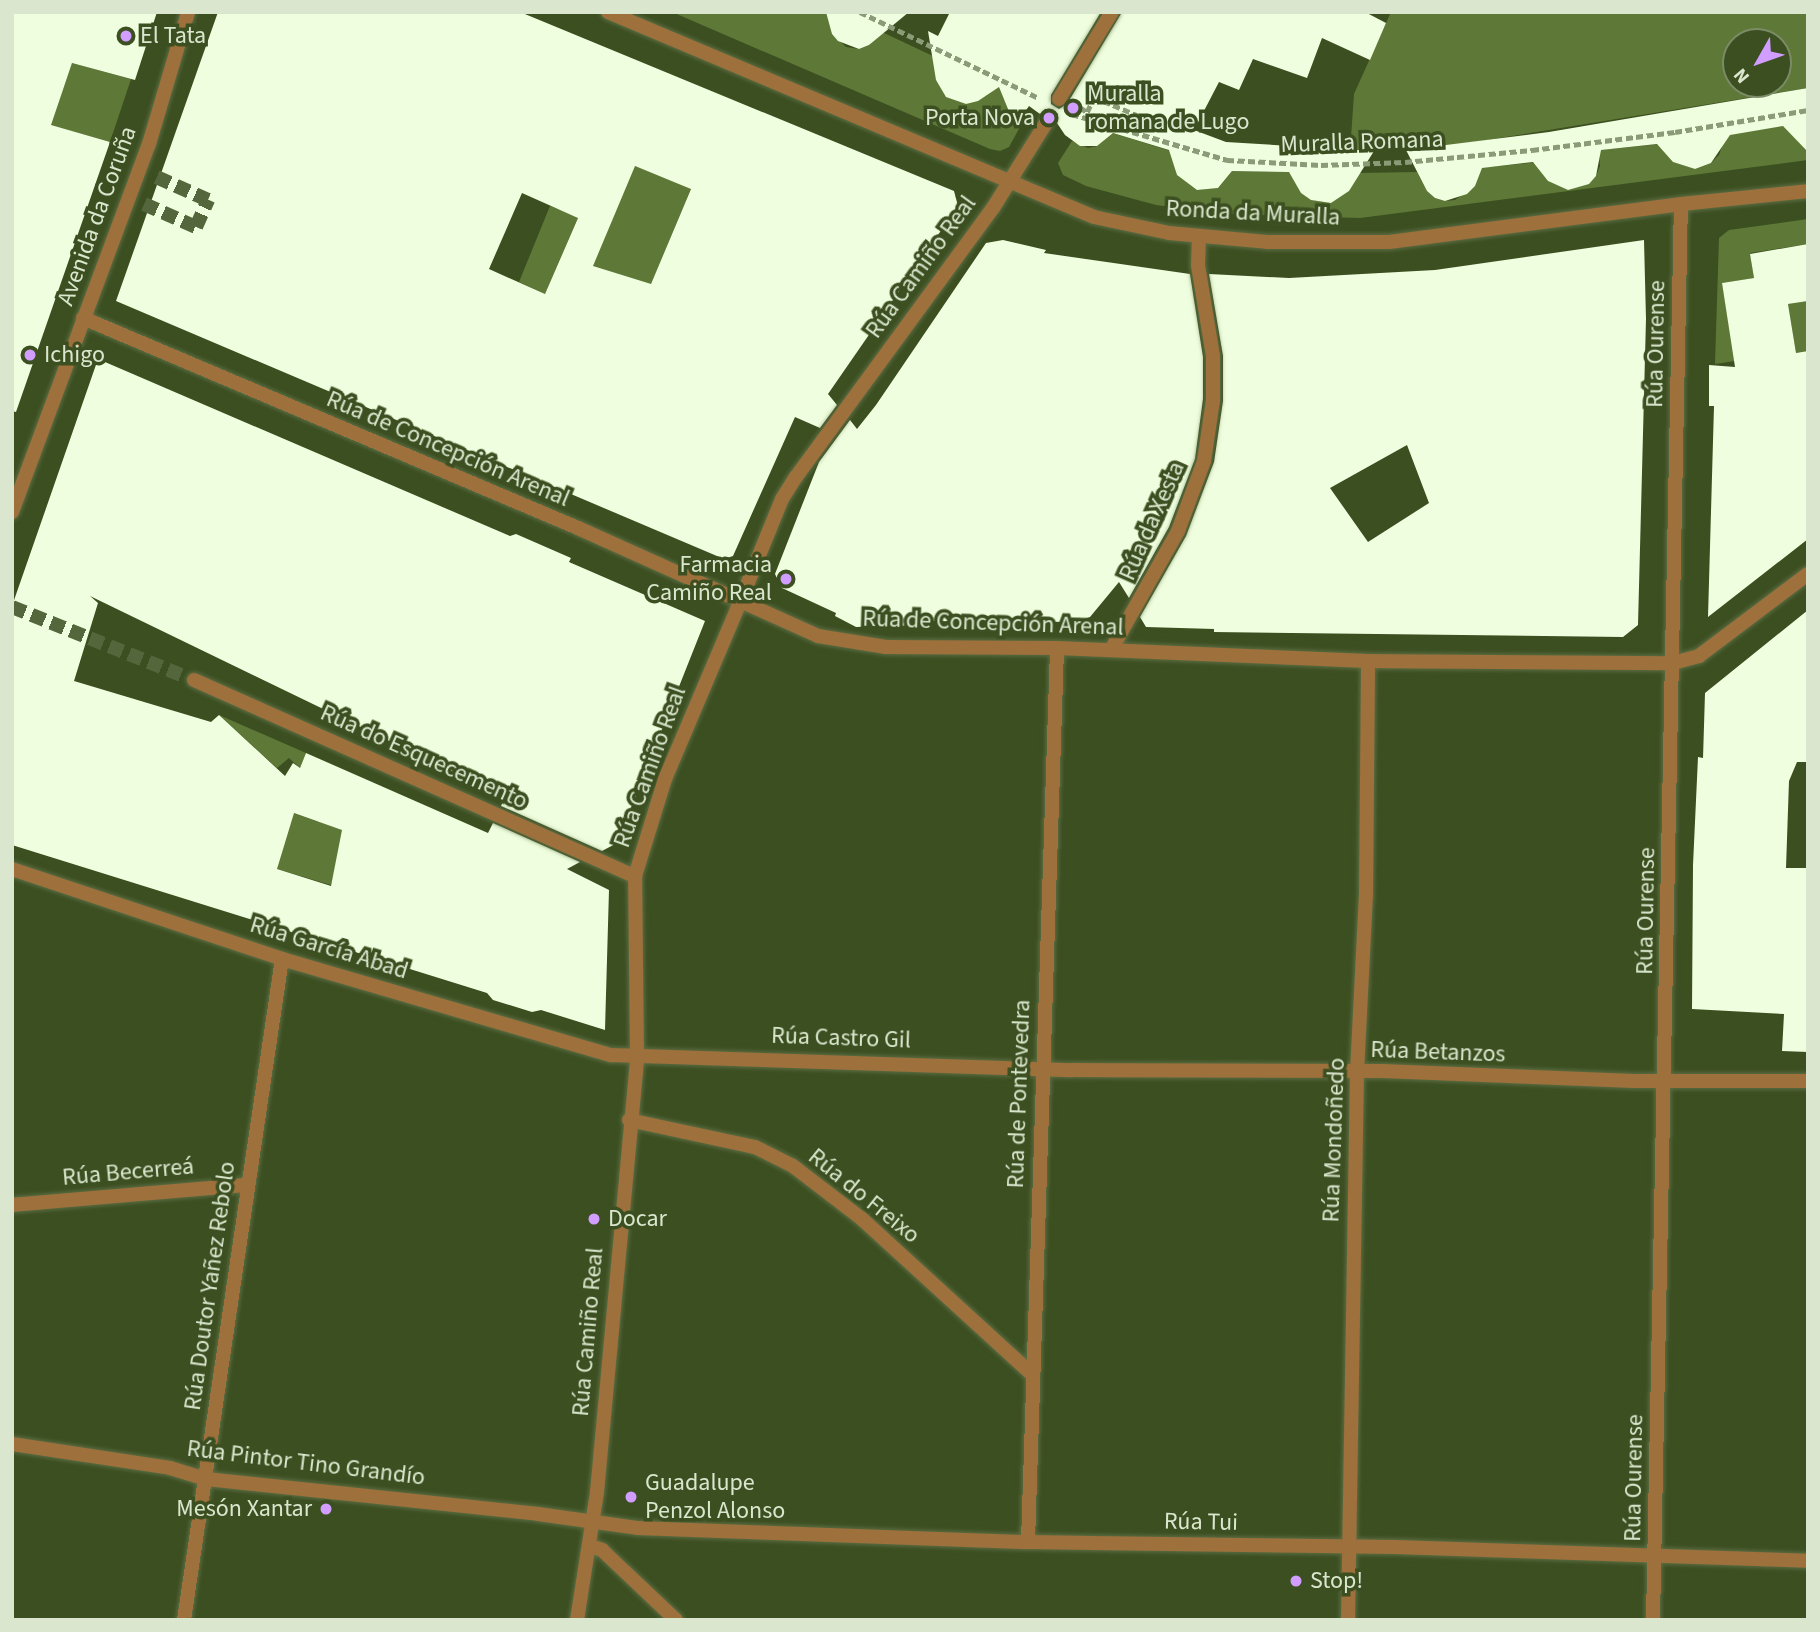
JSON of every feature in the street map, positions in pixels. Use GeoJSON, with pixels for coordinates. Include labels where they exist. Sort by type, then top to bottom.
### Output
{"type":"FeatureCollection","features":[{"type":"Feature","properties":{"kind":"street","name":"Avenida da Coruña"},"geometry":{"type":"LineString","coordinates":[[12,512],[149,144],[188,12]]}},
{"type":"Feature","properties":{"kind":"street","name":"Ronda da Muralla"},"geometry":{"type":"LineString","coordinates":[[608,12],[1010,184],[1094,217],[1199,237],[1267,242],[1389,242],[1681,204],[1808,191]]}},
{"type":"Feature","properties":{"kind":"street"},"geometry":{"type":"LineString","coordinates":[[1056,99],[1112,12]]}},
{"type":"Feature","properties":{"kind":"street","name":"Rúa Camiño Real"},"geometry":{"type":"LineString","coordinates":[[577,1620],[594,1522],[629,1120],[637,1057],[635,876],[665,779],[782,499],[1010,184],[1049,118]]}},
{"type":"Feature","properties":{"kind":"street","name":"Rúa Ourense"},"geometry":{"type":"LineString","coordinates":[[1653,1620],[1681,204]]}},
{"type":"Feature","properties":{"kind":"street","name":"Rúa da Xesta"},"geometry":{"type":"LineString","coordinates":[[1111,650],[1178,531],[1204,461],[1213,400],[1213,356],[1198,265],[1199,237]]}},
{"type":"Feature","properties":{"kind":"street","name":"Rúa de Concepción Arenal"},"geometry":{"type":"LineString","coordinates":[[83,318],[578,528],[818,636],[886,647],[1057,648],[1368,661],[1673,663]]}},
{"type":"Feature","properties":{"kind":"street"},"geometry":{"type":"LineString","coordinates":[[1673,663],[1699,656],[1808,574]]}},
{"type":"Feature","properties":{"kind":"street","name":"Rúa de Pontevedra"},"geometry":{"type":"LineString","coordinates":[[1028,1542],[1057,648]]}},
{"type":"Feature","properties":{"kind":"street","name":"Rúa Mondoñedo"},"geometry":{"type":"LineString","coordinates":[[1348,1620],[1357,1072],[1366,896],[1368,661]]}},
{"type":"Feature","properties":{"kind":"street","name":"Rúa do Esquecemento"},"geometry":{"type":"LineString","coordinates":[[194,680],[635,876]]}},
{"type":"Feature","properties":{"kind":"street","name":"Rúa García Abad"},"geometry":{"type":"LineString","coordinates":[[12,869],[282,960],[611,1055],[637,1057]]}},
{"type":"Feature","properties":{"kind":"street","name":"Rúa Doutor Yañez Rebolo"},"geometry":{"type":"LineString","coordinates":[[184,1620],[282,960]]}},
{"type":"Feature","properties":{"kind":"street","name":"Rúa Castro Gil"},"geometry":{"type":"LineString","coordinates":[[637,1057],[1043,1067]]}},
{"type":"Feature","properties":{"kind":"street","name":"Rúa Betanzos"},"geometry":{"type":"LineString","coordinates":[[1043,1067],[1808,1081]]}},
{"type":"Feature","properties":{"kind":"street","name":"Rúa do Freixo"},"geometry":{"type":"LineString","coordinates":[[629,1120],[755,1147],[793,1166],[862,1219],[1033,1375]]}},
{"type":"Feature","properties":{"kind":"street","name":"Rúa Becerreá"},"geometry":{"type":"LineString","coordinates":[[12,1205],[247,1185]]}},
{"type":"Feature","properties":{"kind":"street","name":"Rúa Pintor Tino Grandío"},"geometry":{"type":"LineString","coordinates":[[12,1444],[170,1468],[206,1479],[594,1522]]}},
{"type":"Feature","properties":{"kind":"street","name":"Rúa Tui"},"geometry":{"type":"LineString","coordinates":[[594,1522],[637,1528],[1028,1542],[1348,1546],[1808,1561]]}},
{"type":"Feature","properties":{"kind":"street"},"geometry":{"type":"LineString","coordinates":[[590,1546],[602,1550],[676,1620]]}},
{"type":"Feature","properties":{"kind":"path"},"geometry":{"type":"LineString","coordinates":[[860,12],[1087,112],[1094,97],[1139,116],[1134,132]]}},
{"type":"Feature","properties":{"kind":"path","name":"Muralla Romana"},"geometry":{"type":"LineString","coordinates":[[1069,112],[1227,160],[1321,165],[1405,162],[1532,150],[1675,132],[1808,110]]}},
{"type":"Feature","properties":{"kind":"green space"},"geometry":{"type":"Polygon","coordinates":[[[672,12],[827,12],[830,13],[832,34],[846,47],[859,49],[869,45],[882,32],[937,58],[936,80],[947,97],[966,104],[987,95],[995,85],[1010,91],[1008,108],[1021,125],[1009,147],[1000,151],[990,149],[672,12]]]}},
{"type":"Feature","properties":{"kind":"green space"},"geometry":{"type":"Polygon","coordinates":[[[1391,12],[1808,12],[1808,88],[1792,91],[1792,28],[1722,28],[1722,98],[1746,98],[1425,150],[1350,152],[1354,94],[1391,12]]]}},
{"type":"Feature","properties":{"kind":"green space"},"geometry":{"type":"Polygon","coordinates":[[[72,63],[131,79],[110,142],[35,121],[64,86],[72,63]]]}},
{"type":"Feature","properties":{"kind":"green space"},"geometry":{"type":"Polygon","coordinates":[[[1786,125],[1790,133],[1808,148],[1808,160],[1360,218],[1228,214],[1156,205],[1086,186],[1063,175],[1058,163],[1072,141],[1088,148],[1097,146],[1109,132],[1174,152],[1177,175],[1197,190],[1218,188],[1232,171],[1293,172],[1301,193],[1312,200],[1331,203],[1349,191],[1357,173],[1417,172],[1427,191],[1435,198],[1445,201],[1455,200],[1475,186],[1479,168],[1539,162],[1548,181],[1568,190],[1589,183],[1596,176],[1600,166],[1599,150],[1661,144],[1673,162],[1695,169],[1711,163],[1719,155],[1726,135],[1786,125]]]}},
{"type":"Feature","properties":{"kind":"green space"},"geometry":{"type":"Polygon","coordinates":[[[605,154],[665,178],[700,167],[651,284],[575,307],[621,197],[592,185],[545,294],[519,282],[550,206],[566,212],[605,154]]]}},
{"type":"Feature","properties":{"kind":"green space"},"geometry":{"type":"Polygon","coordinates":[[[1808,219],[1808,244],[1750,253],[1754,278],[1722,283],[1735,361],[1715,364],[1719,238],[1729,230],[1808,219]]]}},
{"type":"Feature","properties":{"kind":"green space"},"geometry":{"type":"Polygon","coordinates":[[[1808,301],[1808,351],[1796,353],[1788,304],[1808,301]]]}},
{"type":"Feature","properties":{"kind":"green space"},"geometry":{"type":"Polygon","coordinates":[[[219,715],[306,753],[300,768],[289,758],[277,768],[219,715]]]}},
{"type":"Feature","properties":{"kind":"green space"},"geometry":{"type":"Polygon","coordinates":[[[285,810],[316,821],[348,823],[331,885],[277,869],[285,810]]]}},
{"type":"Feature","properties":{"kind":"building"},"geometry":{"type":"Polygon","coordinates":[[[12,12],[157,12],[135,80],[72,63],[51,125],[110,142],[16,412],[12,411],[12,12]]]}},
{"type":"Feature","properties":{"kind":"building"},"geometry":{"type":"Polygon","coordinates":[[[218,12],[520,12],[954,191],[958,206],[828,394],[837,405],[820,428],[795,417],[733,556],[724,559],[116,301],[218,12]],[[635,166],[593,266],[651,284],[691,189],[635,166]],[[522,193],[489,269],[545,294],[578,218],[522,193]]]}},
{"type":"Feature","properties":{"kind":"building"},"geometry":{"type":"Polygon","coordinates":[[[826,12],[909,12],[869,45],[859,49],[838,41],[832,34],[826,12]]]}},
{"type":"Feature","properties":{"kind":"building"},"geometry":{"type":"Polygon","coordinates":[[[950,12],[1101,12],[1051,95],[1051,104],[1059,109],[1067,104],[1122,12],[1365,12],[1386,23],[1370,60],[1322,38],[1307,78],[1253,59],[1239,90],[1219,82],[1194,130],[1226,142],[1374,151],[1349,191],[1331,203],[1311,200],[1301,193],[1289,172],[1232,171],[1218,188],[1197,190],[1177,175],[1169,150],[1113,133],[1097,146],[1080,146],[1065,135],[1057,123],[1058,114],[1053,110],[1045,109],[1040,114],[1029,106],[1015,126],[999,87],[978,101],[966,104],[946,97],[936,80],[928,31],[938,36],[950,12]]]}},
{"type":"Feature","properties":{"kind":"building"},"geometry":{"type":"Polygon","coordinates":[[[1808,88],[1808,152],[1783,126],[1730,135],[1711,163],[1695,169],[1673,162],[1657,144],[1601,150],[1596,176],[1589,184],[1568,190],[1548,181],[1533,162],[1482,168],[1475,186],[1467,194],[1445,201],[1435,198],[1427,191],[1406,150],[1549,132],[1749,98],[1792,98],[1792,91],[1808,88]]]}},
{"type":"Feature","properties":{"kind":"building"},"geometry":{"type":"Polygon","coordinates":[[[1003,240],[1046,250],[1044,253],[1190,274],[1203,357],[1203,399],[1195,459],[1169,527],[1129,598],[1119,582],[1090,617],[1075,622],[924,621],[924,625],[856,627],[835,616],[836,613],[782,588],[775,574],[819,462],[850,420],[857,429],[876,405],[986,243],[1003,240]]]}},
{"type":"Feature","properties":{"kind":"building"},"geometry":{"type":"Polygon","coordinates":[[[1644,240],[1646,319],[1638,625],[1623,637],[1214,632],[1214,629],[1146,627],[1140,617],[1186,536],[1214,462],[1223,401],[1223,356],[1209,274],[1289,278],[1435,270],[1644,240]],[[1407,445],[1330,488],[1368,542],[1429,503],[1407,445]]]}},
{"type":"Feature","properties":{"kind":"building"},"geometry":{"type":"Polygon","coordinates":[[[1808,244],[1808,301],[1788,304],[1796,353],[1808,351],[1808,539],[1708,617],[1714,406],[1709,406],[1709,365],[1735,367],[1722,283],[1754,278],[1750,254],[1808,244]]]}},
{"type":"Feature","properties":{"kind":"building"},"geometry":{"type":"Polygon","coordinates":[[[98,359],[510,536],[516,534],[571,558],[569,562],[705,621],[617,843],[602,851],[501,806],[505,797],[90,596],[98,603],[74,681],[211,722],[219,715],[285,776],[293,763],[300,768],[306,753],[488,833],[493,823],[580,862],[567,869],[609,890],[605,1030],[541,1010],[532,1012],[493,1000],[487,993],[12,845],[12,606],[98,359]],[[294,813],[277,869],[331,886],[342,830],[294,813]]]}},
{"type":"Feature","properties":{"kind":"building"},"geometry":{"type":"Polygon","coordinates":[[[1808,610],[1808,762],[1797,762],[1789,781],[1786,868],[1808,868],[1808,1052],[1782,1051],[1784,1014],[1692,1009],[1693,865],[1698,757],[1703,758],[1705,693],[1808,610]]]}},
{"type":"Feature","properties":{"kind":"tunnel"},"geometry":{"type":"LineString","coordinates":[[144,204],[196,227],[208,200],[154,176]]}},
{"type":"Feature","properties":{"kind":"tunnel"},"geometry":{"type":"LineString","coordinates":[[12,607],[184,676]]}},
{"type":"Feature","properties":{"kind":"place","name":"El Tata"},"geometry":{"type":"Point","coordinates":[126,36]}},
{"type":"Feature","properties":{"kind":"place","name":"Muralla romana de Lugo"},"geometry":{"type":"Point","coordinates":[1073,108]}},
{"type":"Feature","properties":{"kind":"place","name":"Porta Nova"},"geometry":{"type":"Point","coordinates":[1049,118]}},
{"type":"Feature","properties":{"kind":"place","name":"Ichigo"},"geometry":{"type":"Point","coordinates":[30,355]}},
{"type":"Feature","properties":{"kind":"place","name":"Farmacia Camiño Real"},"geometry":{"type":"Point","coordinates":[786,579]}},
{"type":"Feature","properties":{"kind":"place","name":"Docar"},"geometry":{"type":"Point","coordinates":[594,1219]}},
{"type":"Feature","properties":{"kind":"place","name":"Guadalupe Penzol Alonso"},"geometry":{"type":"Point","coordinates":[631,1497]}},
{"type":"Feature","properties":{"kind":"place","name":"Mesón Xantar"},"geometry":{"type":"Point","coordinates":[326,1509]}},
{"type":"Feature","properties":{"kind":"place","name":"Stop!"},"geometry":{"type":"Point","coordinates":[1296,1581]}}]}
